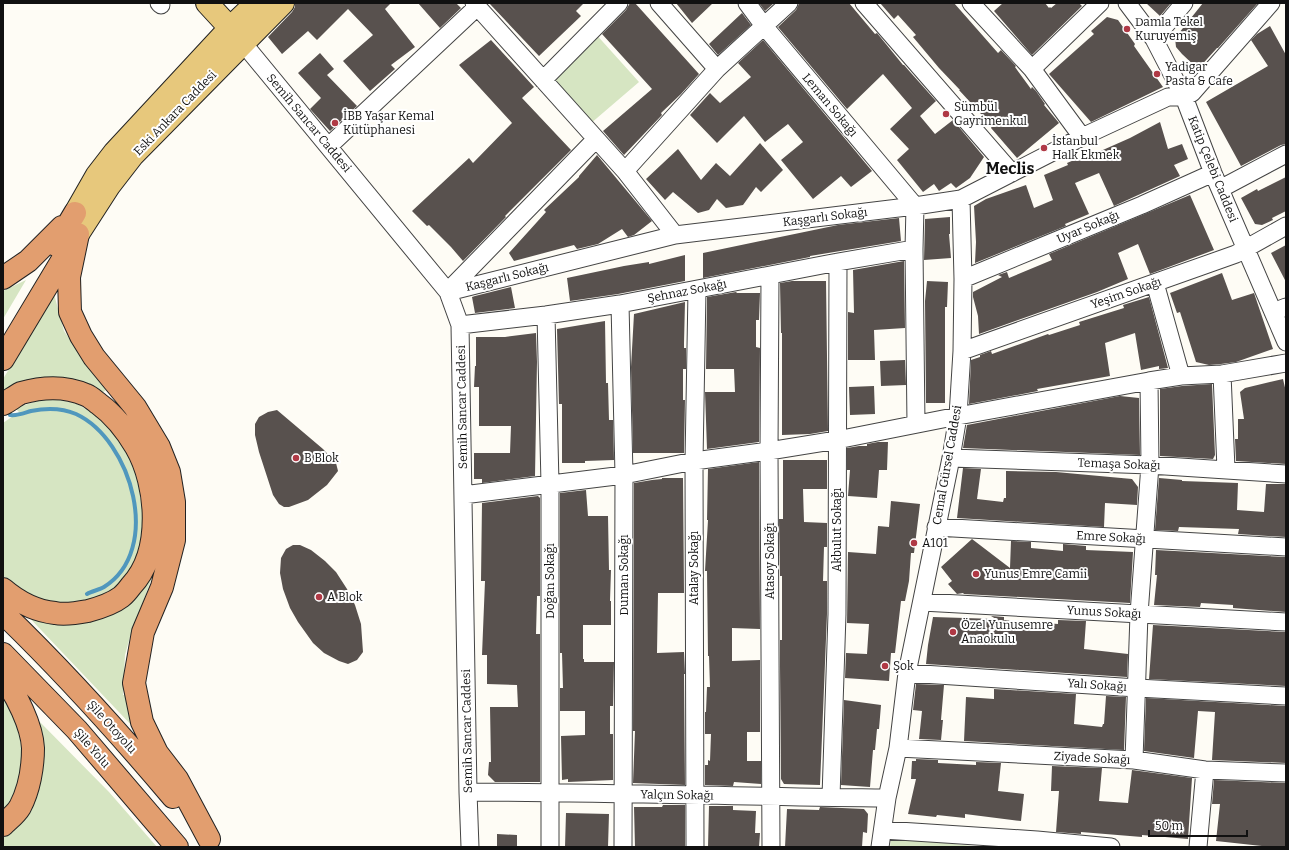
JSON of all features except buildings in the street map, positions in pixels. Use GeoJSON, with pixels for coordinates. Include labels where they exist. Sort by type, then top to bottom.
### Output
{"type":"FeatureCollection","features":[{"type":"Feature","properties":{"kind":"highway"},"geometry":{"type":"LineString","coordinates":[[3,278],[77,224]]}},
{"type":"Feature","properties":{"kind":"highway"},"geometry":{"type":"LineString","coordinates":[[3,333],[77,224]]}},
{"type":"Feature","properties":{"kind":"highway"},"geometry":{"type":"LineString","coordinates":[[3,359],[77,224]]}},
{"type":"Feature","properties":{"kind":"highway"},"geometry":{"type":"LineString","coordinates":[[77,224],[69,278],[70,312],[81,336],[94,357],[135,407],[159,446],[169,472],[174,502],[174,540],[162,587],[143,632],[134,683],[142,722],[157,753],[177,779],[212,843]]}},
{"type":"Feature","properties":{"kind":"highway"},"geometry":{"type":"LineString","coordinates":[[3,404],[20,394],[39,389],[65,388],[87,396],[109,412],[130,437],[146,470],[152,496],[154,527],[150,554],[138,579],[121,597],[97,609],[76,614],[55,614],[36,608],[13,597],[3,590]]}},
{"type":"Feature","properties":{"kind":"highway","name":"Şile Otoyolu"},"geometry":{"type":"LineString","coordinates":[[3,613],[80,692],[146,764],[212,843]]}},
{"type":"Feature","properties":{"kind":"highway","name":"Şile Yolu"},"geometry":{"type":"LineString","coordinates":[[3,654],[77,730],[177,847]]}},
{"type":"Feature","properties":{"kind":"highway"},"geometry":{"type":"LineString","coordinates":[[3,677],[13,691],[27,723],[33,747],[30,780],[19,808],[3,825]]}},
{"type":"Feature","properties":{"kind":"main road"},"geometry":{"type":"LineString","coordinates":[[207,3],[236,36]]}},
{"type":"Feature","properties":{"kind":"main road","name":"Eski Ankara Caddesi"},"geometry":{"type":"LineString","coordinates":[[77,224],[236,36],[256,3]]}},
{"type":"Feature","properties":{"kind":"main road","name":"Eski Ankara Caddesi"},"geometry":{"type":"LineString","coordinates":[[236,36],[283,3]]}},
{"type":"Feature","properties":{"kind":"street"},"geometry":{"type":"LineString","coordinates":[[543,80],[619,3]]}},
{"type":"Feature","properties":{"kind":"street"},"geometry":{"type":"LineString","coordinates":[[660,3],[717,68]]}},
{"type":"Feature","properties":{"kind":"street","name":"Leman Sokağı"},"geometry":{"type":"LineString","coordinates":[[747,3],[764,26],[915,206]]}},
{"type":"Feature","properties":{"kind":"street"},"geometry":{"type":"LineString","coordinates":[[625,171],[717,68],[789,3]]}},
{"type":"Feature","properties":{"kind":"street"},"geometry":{"type":"LineString","coordinates":[[864,3],[1012,172]]}},
{"type":"Feature","properties":{"kind":"street"},"geometry":{"type":"LineString","coordinates":[[1032,69],[1100,3]]}},
{"type":"Feature","properties":{"kind":"street","name":"Katip Çelebi Caddesi"},"geometry":{"type":"LineString","coordinates":[[1127,3],[1154,39],[1184,96],[1213,173],[1245,249],[1279,310],[1286,342]]}},
{"type":"Feature","properties":{"kind":"street"},"geometry":{"type":"LineString","coordinates":[[1154,39],[1184,3]]}},
{"type":"Feature","properties":{"kind":"street"},"geometry":{"type":"LineString","coordinates":[[1184,96],[1192,93],[1271,3]]}},
{"type":"Feature","properties":{"kind":"street"},"geometry":{"type":"LineString","coordinates":[[329,146],[476,5],[625,171],[675,235]]}},
{"type":"Feature","properties":{"kind":"street"},"geometry":{"type":"LineString","coordinates":[[977,5],[1032,69],[1082,137]]}},
{"type":"Feature","properties":{"kind":"street","name":"Semih Sancar Caddesi"},"geometry":{"type":"LineString","coordinates":[[236,36],[329,146],[448,292],[460,325],[470,847]]}},
{"type":"Feature","properties":{"kind":"street","name":"Kaşgarlı Sokağı"},"geometry":{"type":"LineString","coordinates":[[448,292],[675,235],[915,206],[961,198],[1082,137],[1168,97],[1184,96]]}},
{"type":"Feature","properties":{"kind":"street"},"geometry":{"type":"LineString","coordinates":[[448,292],[596,139]]}},
{"type":"Feature","properties":{"kind":"street"},"geometry":{"type":"LineString","coordinates":[[1220,190],[1286,154]]}},
{"type":"Feature","properties":{"kind":"street","name":"Uyar Sokağı"},"geometry":{"type":"LineString","coordinates":[[963,279],[1142,205],[1213,173]]}},
{"type":"Feature","properties":{"kind":"street","name":"Cemal Gürsel Caddesi"},"geometry":{"type":"LineString","coordinates":[[880,847],[887,798],[898,748],[908,673],[958,416],[962,351],[963,279],[961,198]]}},
{"type":"Feature","properties":{"kind":"street"},"geometry":{"type":"LineString","coordinates":[[915,206],[916,424]]}},
{"type":"Feature","properties":{"kind":"street","name":"Yeşim Sokağı"},"geometry":{"type":"LineString","coordinates":[[962,351],[1236,254],[1286,226]]}},
{"type":"Feature","properties":{"kind":"street","name":"Şehnaz Sokağı"},"geometry":{"type":"LineString","coordinates":[[460,325],[546,315],[620,304],[914,249]]}},
{"type":"Feature","properties":{"kind":"street","name":"Akbulut Sokağı"},"geometry":{"type":"LineString","coordinates":[[831,797],[837,614],[838,262]]}},
{"type":"Feature","properties":{"kind":"street","name":"Atasoy Sokağı"},"geometry":{"type":"LineString","coordinates":[[770,276],[769,451],[771,847]]}},
{"type":"Feature","properties":{"kind":"street"},"geometry":{"type":"LineString","coordinates":[[1154,283],[1181,376]]}},
{"type":"Feature","properties":{"kind":"street","name":"Atalay Sokağı"},"geometry":{"type":"LineString","coordinates":[[695,847],[694,461],[697,290]]}},
{"type":"Feature","properties":{"kind":"street","name":"Duman Sokağı"},"geometry":{"type":"LineString","coordinates":[[620,304],[624,474],[623,847]]}},
{"type":"Feature","properties":{"kind":"street","name":"Doğan Sokağı"},"geometry":{"type":"LineString","coordinates":[[546,315],[550,484],[550,847]]}},
{"type":"Feature","properties":{"kind":"street"},"geometry":{"type":"LineString","coordinates":[[463,495],[624,474],[694,461],[769,451],[837,440],[1149,381],[1181,376],[1222,374],[1286,363]]}},
{"type":"Feature","properties":{"kind":"street"},"geometry":{"type":"LineString","coordinates":[[1222,374],[1226,469]]}},
{"type":"Feature","properties":{"kind":"street"},"geometry":{"type":"LineString","coordinates":[[1134,760],[1139,614],[1150,464],[1149,381]]}},
{"type":"Feature","properties":{"kind":"street","name":"Temaşa Sokağı"},"geometry":{"type":"LineString","coordinates":[[951,458],[1150,464],[1286,474]]}},
{"type":"Feature","properties":{"kind":"street","name":"Emre Sokağı"},"geometry":{"type":"LineString","coordinates":[[936,527],[1286,547]]}},
{"type":"Feature","properties":{"kind":"street","name":"Yunus Sokağı"},"geometry":{"type":"LineString","coordinates":[[922,602],[1286,622]]}},
{"type":"Feature","properties":{"kind":"street","name":"Yalı Sokağı"},"geometry":{"type":"LineString","coordinates":[[908,673],[1286,696]]}},
{"type":"Feature","properties":{"kind":"street","name":"Ziyade Sokağı"},"geometry":{"type":"LineString","coordinates":[[898,748],[1134,760],[1205,770],[1286,773]]}},
{"type":"Feature","properties":{"kind":"street"},"geometry":{"type":"LineString","coordinates":[[1198,847],[1205,770]]}},
{"type":"Feature","properties":{"kind":"street","name":"Yalçın Sokağı"},"geometry":{"type":"LineString","coordinates":[[468,792],[887,798]]}},
{"type":"Feature","properties":{"kind":"street"},"geometry":{"type":"LineString","coordinates":[[883,830],[1037,843],[1111,847]]}},
{"type":"Feature","properties":{"kind":"green space"},"geometry":{"type":"Polygon","coordinates":[[[594,32],[639,82],[590,124],[550,78],[594,32]]]}},
{"type":"Feature","properties":{"kind":"green space"},"geometry":{"type":"Polygon","coordinates":[[[26,280],[3,319],[3,291],[26,280]]]}},
{"type":"Feature","properties":{"kind":"green space"},"geometry":{"type":"Polygon","coordinates":[[[54,294],[64,331],[106,390],[101,394],[3,394],[3,379],[54,294]]]}},
{"type":"Feature","properties":{"kind":"green space"},"geometry":{"type":"Polygon","coordinates":[[[41,400],[62,400],[77,404],[91,412],[110,427],[127,452],[136,474],[142,505],[143,529],[140,553],[129,575],[116,588],[99,599],[80,605],[58,604],[34,597],[3,576],[3,423],[19,412],[15,408],[41,400]]]}},
{"type":"Feature","properties":{"kind":"green space"},"geometry":{"type":"Polygon","coordinates":[[[154,572],[130,637],[125,655],[123,695],[126,695],[135,729],[23,611],[63,624],[94,621],[118,610],[136,596],[154,572]]]}},
{"type":"Feature","properties":{"kind":"green space"},"geometry":{"type":"Polygon","coordinates":[[[3,699],[17,720],[22,734],[22,766],[16,792],[3,813],[3,699]]]}},
{"type":"Feature","properties":{"kind":"green space"},"geometry":{"type":"Polygon","coordinates":[[[35,717],[109,792],[157,847],[3,847],[3,838],[26,811],[35,717]]]}},
{"type":"Feature","properties":{"kind":"green space"},"geometry":{"type":"Polygon","coordinates":[[[891,837],[982,847],[890,847],[891,837]]]}},
{"type":"Feature","properties":{"kind":"waterway"},"geometry":{"type":"LineString","coordinates":[[10,415],[18,415],[42,409],[60,410],[76,414],[96,427],[112,447],[125,470],[133,496],[136,523],[132,548],[122,570],[104,587],[87,594]]}},
{"type":"Feature","properties":{"kind":"place","name":"Damla Tekel Kuruyemiş"},"geometry":{"type":"Point","coordinates":[1127,29]}},
{"type":"Feature","properties":{"kind":"place","name":"Yadigar Pasta & Cafe"},"geometry":{"type":"Point","coordinates":[1157,74]}},
{"type":"Feature","properties":{"kind":"place","name":"Sümbül Gayrimenkul"},"geometry":{"type":"Point","coordinates":[946,114]}},
{"type":"Feature","properties":{"kind":"place","name":"İBB Yaşar Kemal Kütüphanesi"},"geometry":{"type":"Point","coordinates":[335,123]}},
{"type":"Feature","properties":{"kind":"place","name":"İstanbul Halk Ekmek"},"geometry":{"type":"Point","coordinates":[1044,148]}},
{"type":"Feature","properties":{"kind":"place","name":"B Blok"},"geometry":{"type":"Point","coordinates":[296,458]}},
{"type":"Feature","properties":{"kind":"place","name":"A101"},"geometry":{"type":"Point","coordinates":[914,543]}},
{"type":"Feature","properties":{"kind":"place","name":"Yunus Emre Camii"},"geometry":{"type":"Point","coordinates":[976,574]}},
{"type":"Feature","properties":{"kind":"place","name":"A Blok"},"geometry":{"type":"Point","coordinates":[319,597]}},
{"type":"Feature","properties":{"kind":"place","name":"Özel Yunusemre Anaokulu"},"geometry":{"type":"Point","coordinates":[953,632]}},
{"type":"Feature","properties":{"kind":"place","name":"Şok"},"geometry":{"type":"Point","coordinates":[885,666]}},
{"type":"Feature","properties":{"kind":"district","name":"Meclis"},"geometry":{"type":"Point","coordinates":[1010,168]}}]}
